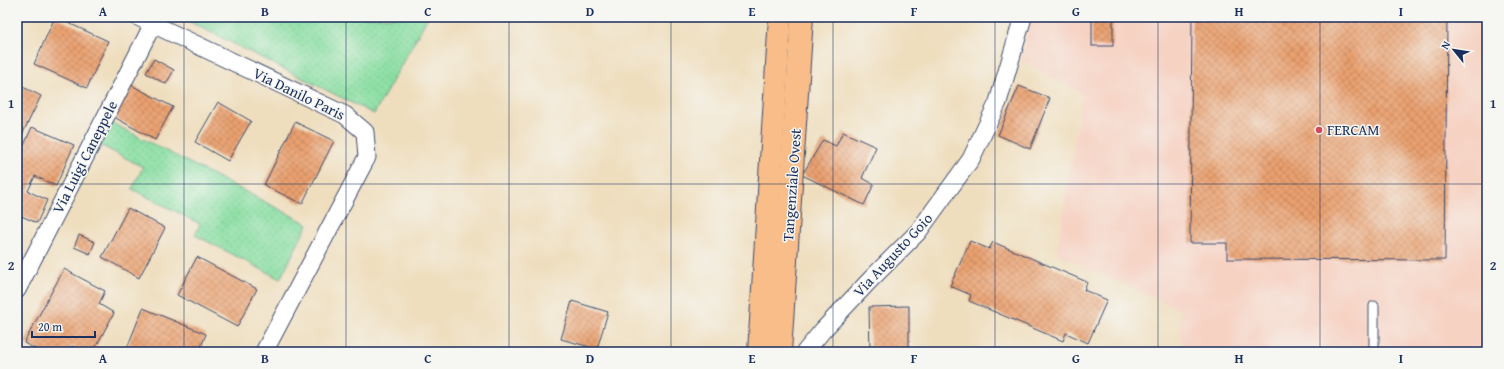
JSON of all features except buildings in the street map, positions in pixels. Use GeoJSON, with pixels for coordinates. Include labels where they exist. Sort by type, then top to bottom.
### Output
{"type":"FeatureCollection","features":[{"type":"Feature","properties":{"kind":"highway","name":"Tangenziale Ovest"},"geometry":{"type":"LineString","coordinates":[[759,352],[780,17]]}},
{"type":"Feature","properties":{"kind":"highway","name":"Tangenziale Ovest"},"geometry":{"type":"LineString","coordinates":[[780,352],[802,17]]}},
{"type":"Feature","properties":{"kind":"street","name":"Via Danilo Paris"},"geometry":{"type":"LineString","coordinates":[[138,17],[345,115],[365,132],[367,157],[264,352]]}},
{"type":"Feature","properties":{"kind":"street","name":"Via Augusto Goio"},"geometry":{"type":"LineString","coordinates":[[805,352],[870,279],[918,232],[972,159],[998,102],[1023,17]]}},
{"type":"Feature","properties":{"kind":"street","name":"Via Luigi Caneppele"},"geometry":{"type":"LineString","coordinates":[[17,290],[153,24]]}},
{"type":"Feature","properties":{"kind":"lane"},"geometry":{"type":"LineString","coordinates":[[1374,306],[1374,352]]}},
{"type":"Feature","properties":{"kind":"shaded area"},"geometry":{"type":"Polygon","coordinates":[[[1031,17],[1487,17],[1487,352],[1181,352],[1180,310],[1057,254],[1082,94],[1021,60],[1031,17]]]}},
{"type":"Feature","properties":{"kind":"green space"},"geometry":{"type":"Polygon","coordinates":[[[180,17],[428,17],[374,114],[180,17]]]}},
{"type":"Feature","properties":{"kind":"green space"},"geometry":{"type":"Polygon","coordinates":[[[112,123],[308,224],[280,279],[195,235],[200,224],[132,189],[143,167],[100,145],[112,123]]]}},
{"type":"Feature","properties":{"kind":"place","name":"FERCAM"},"geometry":{"type":"Point","coordinates":[1319,130]}}]}
